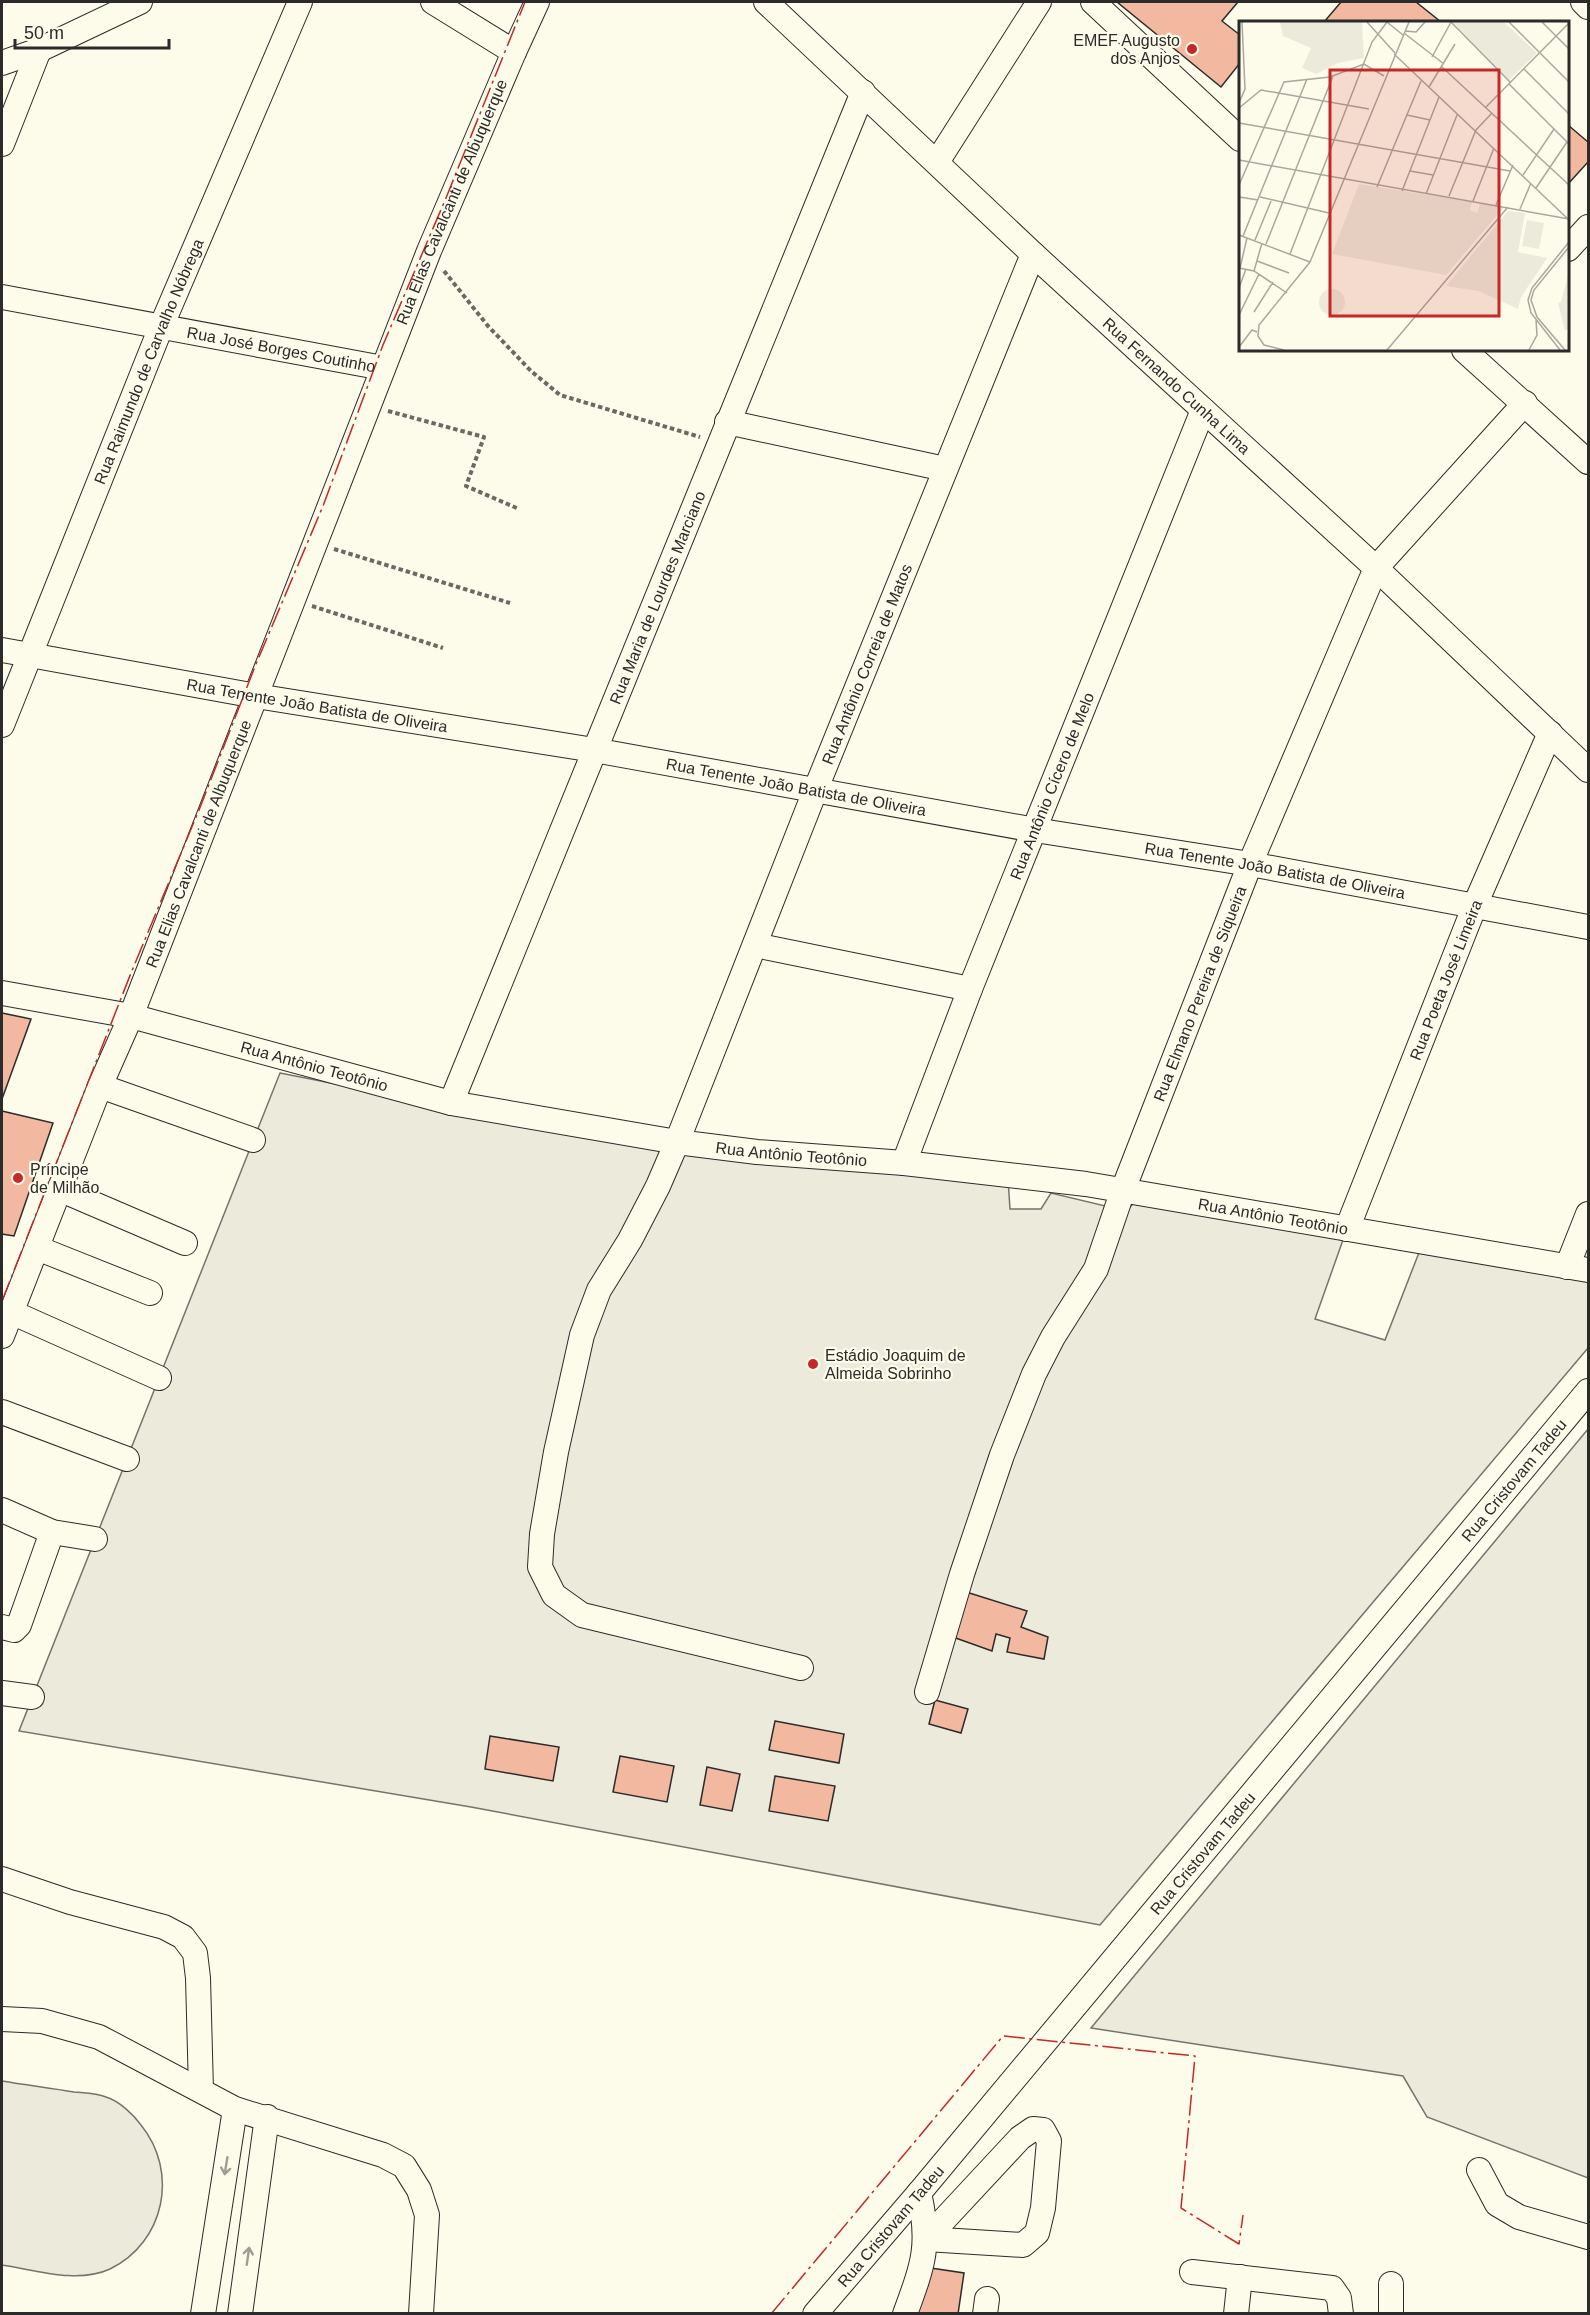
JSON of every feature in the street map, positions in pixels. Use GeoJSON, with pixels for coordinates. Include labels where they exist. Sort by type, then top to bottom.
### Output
{"type":"FeatureCollection","features":[{"type":"Feature","properties":{"kind":"street"},"geometry":{"type":"LineString","coordinates":[[2,63],[39,50],[140,2]]}},
{"type":"Feature","properties":{"kind":"street","name":"Rua Raimundo de Carvalho Nóbrega"},"geometry":{"type":"LineString","coordinates":[[2,724],[161,327],[300,2]]}},
{"type":"Feature","properties":{"kind":"street"},"geometry":{"type":"LineString","coordinates":[[433,2],[514,52]]}},
{"type":"Feature","properties":{"kind":"street","name":"Rua Elias Cavalcanti de Albuquerque"},"geometry":{"type":"LineString","coordinates":[[2,1336],[294,600],[429,251],[537,2]]}},
{"type":"Feature","properties":{"kind":"street","name":"Rua Fernando Cunha Lima"},"geometry":{"type":"LineString","coordinates":[[766,2],[1033,254],[1376,568],[1588,770]]}},
{"type":"Feature","properties":{"kind":"street"},"geometry":{"type":"LineString","coordinates":[[937,162],[1039,2]]}},
{"type":"Feature","properties":{"kind":"street"},"geometry":{"type":"LineString","coordinates":[[1093,2],[1239,138]]}},
{"type":"Feature","properties":{"kind":"street"},"geometry":{"type":"LineString","coordinates":[[1583,2],[1588,7]]}},
{"type":"Feature","properties":{"kind":"street"},"geometry":{"type":"LineString","coordinates":[[2,144],[39,50]]}},
{"type":"Feature","properties":{"kind":"street","name":"Rua Maria de Lourdes Marciano"},"geometry":{"type":"LineString","coordinates":[[451,1103],[863,92]]}},
{"type":"Feature","properties":{"kind":"street"},"geometry":{"type":"LineString","coordinates":[[1569,248],[1588,227]]}},
{"type":"Feature","properties":{"kind":"street","name":"Rua Antônio Correia de Matos"},"geometry":{"type":"LineString","coordinates":[[801,1668],[582,1615],[554,1595],[540,1567],[542,1534],[556,1452],[582,1335],[599,1290],[653,1195],[677,1142],[815,791],[1033,254]]}},
{"type":"Feature","properties":{"kind":"street","name":"Rua José Borges Coutinho"},"geometry":{"type":"LineString","coordinates":[[2,297],[383,369]]}},
{"type":"Feature","properties":{"kind":"street"},"geometry":{"type":"LineString","coordinates":[[1468,351],[1588,462]]}},
{"type":"Feature","properties":{"kind":"street","name":"Rua Elmano Pereira de Siqueira"},"geometry":{"type":"LineString","coordinates":[[927,1692],[962,1574],[1002,1455],[1034,1374],[1053,1337],[1096,1269],[1123,1190],[1250,864],[1376,568],[1525,403]]}},
{"type":"Feature","properties":{"kind":"street","name":"Rua Antônio Cícero de Melo"},"geometry":{"type":"LineString","coordinates":[[904,1163],[970,989],[1203,410]]}},
{"type":"Feature","properties":{"kind":"street"},"geometry":{"type":"LineString","coordinates":[[723,432],[945,469]]}},
{"type":"Feature","properties":{"kind":"street","name":"Rua Tenente João Batista de Oliveira"},"geometry":{"type":"LineString","coordinates":[[2,650],[256,696],[594,750],[1035,830],[1250,864],[1588,927]]}},
{"type":"Feature","properties":{"kind":"street","name":"Rua Poeta José Limeira"},"geometry":{"type":"LineString","coordinates":[[1347,1229],[1475,905],[1550,733]]}},
{"type":"Feature","properties":{"kind":"street"},"geometry":{"type":"LineString","coordinates":[[755,945],[970,989]]}},
{"type":"Feature","properties":{"kind":"street","name":"Rua Antônio Teotônio"},"geometry":{"type":"LineString","coordinates":[[2,993],[130,1016],[451,1103],[677,1142],[768,1153],[904,1163],[1034,1177],[1123,1190],[1578,1269]]}},
{"type":"Feature","properties":{"kind":"street"},"geometry":{"type":"LineString","coordinates":[[100,1086],[253,1140]]}},
{"type":"Feature","properties":{"kind":"street"},"geometry":{"type":"LineString","coordinates":[[59,1189],[185,1243]]}},
{"type":"Feature","properties":{"kind":"street"},"geometry":{"type":"LineString","coordinates":[[1578,1269],[1588,1214]]}},
{"type":"Feature","properties":{"kind":"street"},"geometry":{"type":"LineString","coordinates":[[37,1248],[150,1293]]}},
{"type":"Feature","properties":{"kind":"street"},"geometry":{"type":"LineString","coordinates":[[11,1312],[159,1378]]}},
{"type":"Feature","properties":{"kind":"street","name":"Rua Cristovam Tadeu"},"geometry":{"type":"LineString","coordinates":[[815,2313],[919,2193],[1588,1391]]}},
{"type":"Feature","properties":{"kind":"street"},"geometry":{"type":"LineString","coordinates":[[2,1412],[127,1459]]}},
{"type":"Feature","properties":{"kind":"street"},"geometry":{"type":"LineString","coordinates":[[2,1510],[52,1532],[95,1539]]}},
{"type":"Feature","properties":{"kind":"street"},"geometry":{"type":"LineString","coordinates":[[2,1627],[14,1630],[19,1625],[52,1532]]}},
{"type":"Feature","properties":{"kind":"street"},"geometry":{"type":"LineString","coordinates":[[2,1693],[32,1697]]}},
{"type":"Feature","properties":{"kind":"street"},"geometry":{"type":"LineString","coordinates":[[2,1879],[70,1902],[164,1927],[183,1937],[195,1953],[201,2090]]}},
{"type":"Feature","properties":{"kind":"street"},"geometry":{"type":"LineString","coordinates":[[2,2019],[42,2021],[99,2037],[235,2109],[383,2154],[404,2166],[419,2190],[427,2215],[422,2313]]}},
{"type":"Feature","properties":{"kind":"street"},"geometry":{"type":"LineString","coordinates":[[203,2313],[235,2109]]}},
{"type":"Feature","properties":{"kind":"street"},"geometry":{"type":"LineString","coordinates":[[240,2313],[267,2117]]}},
{"type":"Feature","properties":{"kind":"street"},"geometry":{"type":"LineString","coordinates":[[1033,2129],[1043,2130],[1048,2141],[1043,2208],[1036,2233],[1023,2245],[926,2239],[1020,2138],[1033,2129]]}},
{"type":"Feature","properties":{"kind":"street"},"geometry":{"type":"LineString","coordinates":[[1479,2170],[1497,2204],[1519,2217],[1588,2237]]}},
{"type":"Feature","properties":{"kind":"street"},"geometry":{"type":"LineString","coordinates":[[905,2313],[918,2280],[926,2239],[919,2193]]}},
{"type":"Feature","properties":{"kind":"street"},"geometry":{"type":"LineString","coordinates":[[1192,2272],[1332,2288],[1339,2298],[1341,2313]]}},
{"type":"Feature","properties":{"kind":"street"},"geometry":{"type":"LineString","coordinates":[[1236,2313],[1240,2277]]}},
{"type":"Feature","properties":{"kind":"street"},"geometry":{"type":"LineString","coordinates":[[1391,2284],[1391,2313]]}},
{"type":"Feature","properties":{"kind":"path"},"geometry":{"type":"LineString","coordinates":[[429,251],[488,326],[531,371],[560,394],[723,432]]}},
{"type":"Feature","properties":{"kind":"path"},"geometry":{"type":"LineString","coordinates":[[369,406],[484,437],[466,486],[519,509]]}},
{"type":"Feature","properties":{"kind":"path"},"geometry":{"type":"LineString","coordinates":[[316,543],[510,603]]}},
{"type":"Feature","properties":{"kind":"path"},"geometry":{"type":"LineString","coordinates":[[294,600],[443,648]]}},
{"type":"Feature","properties":{"kind":"shaded area"},"geometry":{"type":"Polygon","coordinates":[[[280,1073],[611,1138],[1008,1179],[1010,1209],[1041,1209],[1051,1193],[1126,1211],[1139,1198],[1344,1237],[1315,1319],[1385,1340],[1420,1250],[1588,1278],[1588,1348],[1100,1925],[471,1807],[19,1731],[280,1073]]]}},
{"type":"Feature","properties":{"kind":"shaded area"},"geometry":{"type":"Polygon","coordinates":[[[1588,1429],[1588,2178],[1427,2117],[1403,2076],[1091,2028],[1588,1429]]]}},
{"type":"Feature","properties":{"kind":"shaded area"},"geometry":{"type":"Polygon","coordinates":[[[2,2081],[102,2096],[121,2105],[141,2125],[153,2144],[160,2164],[162,2184],[160,2204],[154,2224],[143,2242],[129,2257],[110,2269],[70,2276],[2,2265],[2,2081]]]}},
{"type":"Feature","properties":{"kind":"building"},"geometry":{"type":"Polygon","coordinates":[[[1117,2],[1238,2],[1222,21],[1239,34],[1239,64],[1221,87],[1117,2]]]}},
{"type":"Feature","properties":{"kind":"building"},"geometry":{"type":"Polygon","coordinates":[[[1341,2],[1416,2],[1440,21],[1325,21],[1341,2]]]}},
{"type":"Feature","properties":{"kind":"building"},"geometry":{"type":"Polygon","coordinates":[[[1569,126],[1588,142],[1588,162],[1569,183],[1569,126]]]}},
{"type":"Feature","properties":{"kind":"building"},"geometry":{"type":"Polygon","coordinates":[[[2,1013],[31,1019],[2,1099],[2,1013]]]}},
{"type":"Feature","properties":{"kind":"building","name":"Príncipe de Milhão"},"geometry":{"type":"Polygon","coordinates":[[[2,1111],[53,1123],[14,1236],[2,1234],[2,1111]]]}},
{"type":"Feature","properties":{"kind":"building"},"geometry":{"type":"Polygon","coordinates":[[[963,1591],[1027,1611],[1021,1627],[1048,1637],[1044,1659],[1007,1652],[1010,1638],[996,1634],[992,1651],[950,1636],[963,1591]]]}},
{"type":"Feature","properties":{"kind":"building"},"geometry":{"type":"Polygon","coordinates":[[[935,1700],[968,1709],[961,1733],[929,1724],[935,1700]]]}},
{"type":"Feature","properties":{"kind":"building"},"geometry":{"type":"Polygon","coordinates":[[[775,1721],[844,1734],[839,1763],[769,1750],[775,1721]]]}},
{"type":"Feature","properties":{"kind":"building"},"geometry":{"type":"Polygon","coordinates":[[[490,1736],[559,1747],[553,1781],[485,1769],[490,1736]]]}},
{"type":"Feature","properties":{"kind":"building"},"geometry":{"type":"Polygon","coordinates":[[[620,1756],[674,1766],[667,1802],[613,1792],[620,1756]]]}},
{"type":"Feature","properties":{"kind":"building"},"geometry":{"type":"Polygon","coordinates":[[[707,1767],[740,1774],[732,1811],[700,1805],[707,1767]]]}},
{"type":"Feature","properties":{"kind":"building"},"geometry":{"type":"Polygon","coordinates":[[[775,1776],[835,1786],[828,1821],[769,1811],[775,1776]]]}},
{"type":"Feature","properties":{"kind":"building"},"geometry":{"type":"Polygon","coordinates":[[[924,2267],[964,2273],[958,2314],[916,2314],[924,2267]]]}},
{"type":"Feature","properties":{"kind":"power"},"geometry":{"type":"LineString","coordinates":[[2,1301],[131,973],[199,810],[256,664],[323,506],[383,345],[446,198],[525,2]]}},
{"type":"Feature","properties":{"kind":"power"},"geometry":{"type":"LineString","coordinates":[[771,2314],[1003,2036],[1195,2056],[1181,2208],[1239,2244],[1243,2215]]}},
{"type":"Feature","properties":{"kind":"place","name":"EMEF Augusto dos Anjos"},"geometry":{"type":"Point","coordinates":[1192,49]}},
{"type":"Feature","properties":{"kind":"place","name":"Príncipe de Milhão"},"geometry":{"type":"Point","coordinates":[18,1178]}},
{"type":"Feature","properties":{"kind":"place","name":"Estádio Joaquim de Almeida Sobrinho"},"geometry":{"type":"Point","coordinates":[813,1364]}}]}
